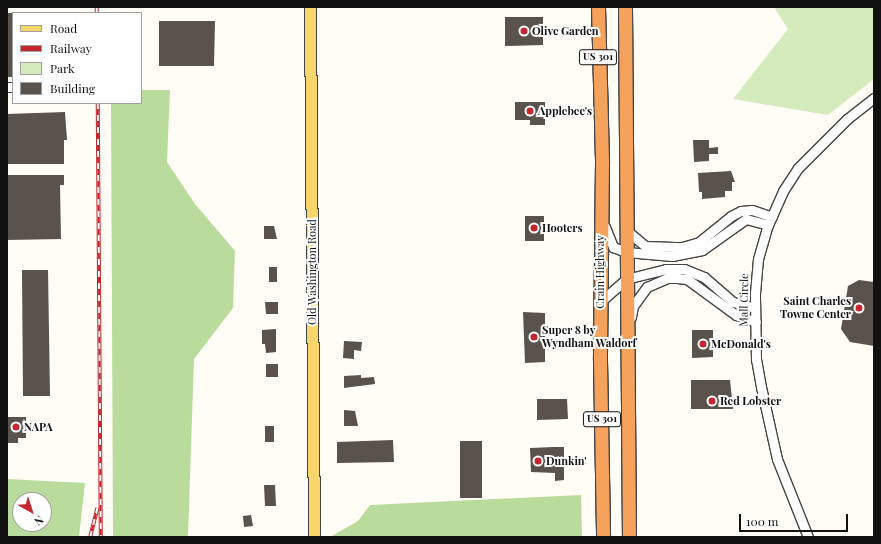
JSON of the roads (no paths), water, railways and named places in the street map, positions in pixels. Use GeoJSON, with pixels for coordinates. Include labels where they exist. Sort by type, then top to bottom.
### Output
{"type":"FeatureCollection","features":[{"type":"Feature","properties":{"kind":"highway","name":"Crain Highway"},"geometry":{"type":"LineString","coordinates":[[598,7],[603,537]]}},
{"type":"Feature","properties":{"kind":"highway","name":"US 301"},"geometry":{"type":"LineString","coordinates":[[625,7],[629,537]]}},
{"type":"Feature","properties":{"kind":"main road","name":"Old Washington Road"},"geometry":{"type":"LineString","coordinates":[[310,7],[314,537]]}},
{"type":"Feature","properties":{"kind":"street","name":"Mall Circle"},"geometry":{"type":"LineString","coordinates":[[808,537],[776,459],[756,360],[755,308],[758,259],[770,221],[791,178],[804,161],[847,119],[874,98]]}},
{"type":"Feature","properties":{"kind":"street"},"geometry":{"type":"LineString","coordinates":[[626,230],[645,246],[682,247],[699,242],[731,216],[741,211],[752,210],[770,221]]}},
{"type":"Feature","properties":{"kind":"street"},"geometry":{"type":"LineString","coordinates":[[601,211],[606,234],[613,247],[626,252],[688,254],[705,248],[746,219],[770,221]]}},
{"type":"Feature","properties":{"kind":"street"},"geometry":{"type":"LineString","coordinates":[[600,301],[626,279],[666,269],[684,269],[704,277],[733,302],[755,308]]}},
{"type":"Feature","properties":{"kind":"street"},"geometry":{"type":"LineString","coordinates":[[627,334],[633,306],[639,297],[648,287],[667,278],[687,279],[736,315],[756,322]]}},
{"type":"Feature","properties":{"kind":"railway"},"geometry":{"type":"LineString","coordinates":[[97,7],[97,12]]}},
{"type":"Feature","properties":{"kind":"railway"},"geometry":{"type":"LineString","coordinates":[[98,104],[101,537]]}},
{"type":"Feature","properties":{"kind":"railway"},"geometry":{"type":"LineString","coordinates":[[90,537],[97,508]]}},
{"type":"Feature","properties":{"kind":"place","name":"Olive Garden"},"geometry":{"type":"Point","coordinates":[524,31]}},
{"type":"Feature","properties":{"kind":"place","name":"Applebee's"},"geometry":{"type":"Point","coordinates":[530,111]}},
{"type":"Feature","properties":{"kind":"place","name":"Hooters"},"geometry":{"type":"Point","coordinates":[534,228]}},
{"type":"Feature","properties":{"kind":"place","name":"Saint Charles Towne Center"},"geometry":{"type":"Point","coordinates":[859,308]}},
{"type":"Feature","properties":{"kind":"place","name":"Super 8 by Wyndham Waldorf"},"geometry":{"type":"Point","coordinates":[534,337]}},
{"type":"Feature","properties":{"kind":"place","name":"McDonald's"},"geometry":{"type":"Point","coordinates":[703,344]}},
{"type":"Feature","properties":{"kind":"place","name":"Red Lobster"},"geometry":{"type":"Point","coordinates":[712,401]}},
{"type":"Feature","properties":{"kind":"place","name":"NAPA"},"geometry":{"type":"Point","coordinates":[16,427]}},
{"type":"Feature","properties":{"kind":"place","name":"Dunkin'"},"geometry":{"type":"Point","coordinates":[538,461]}}]}
